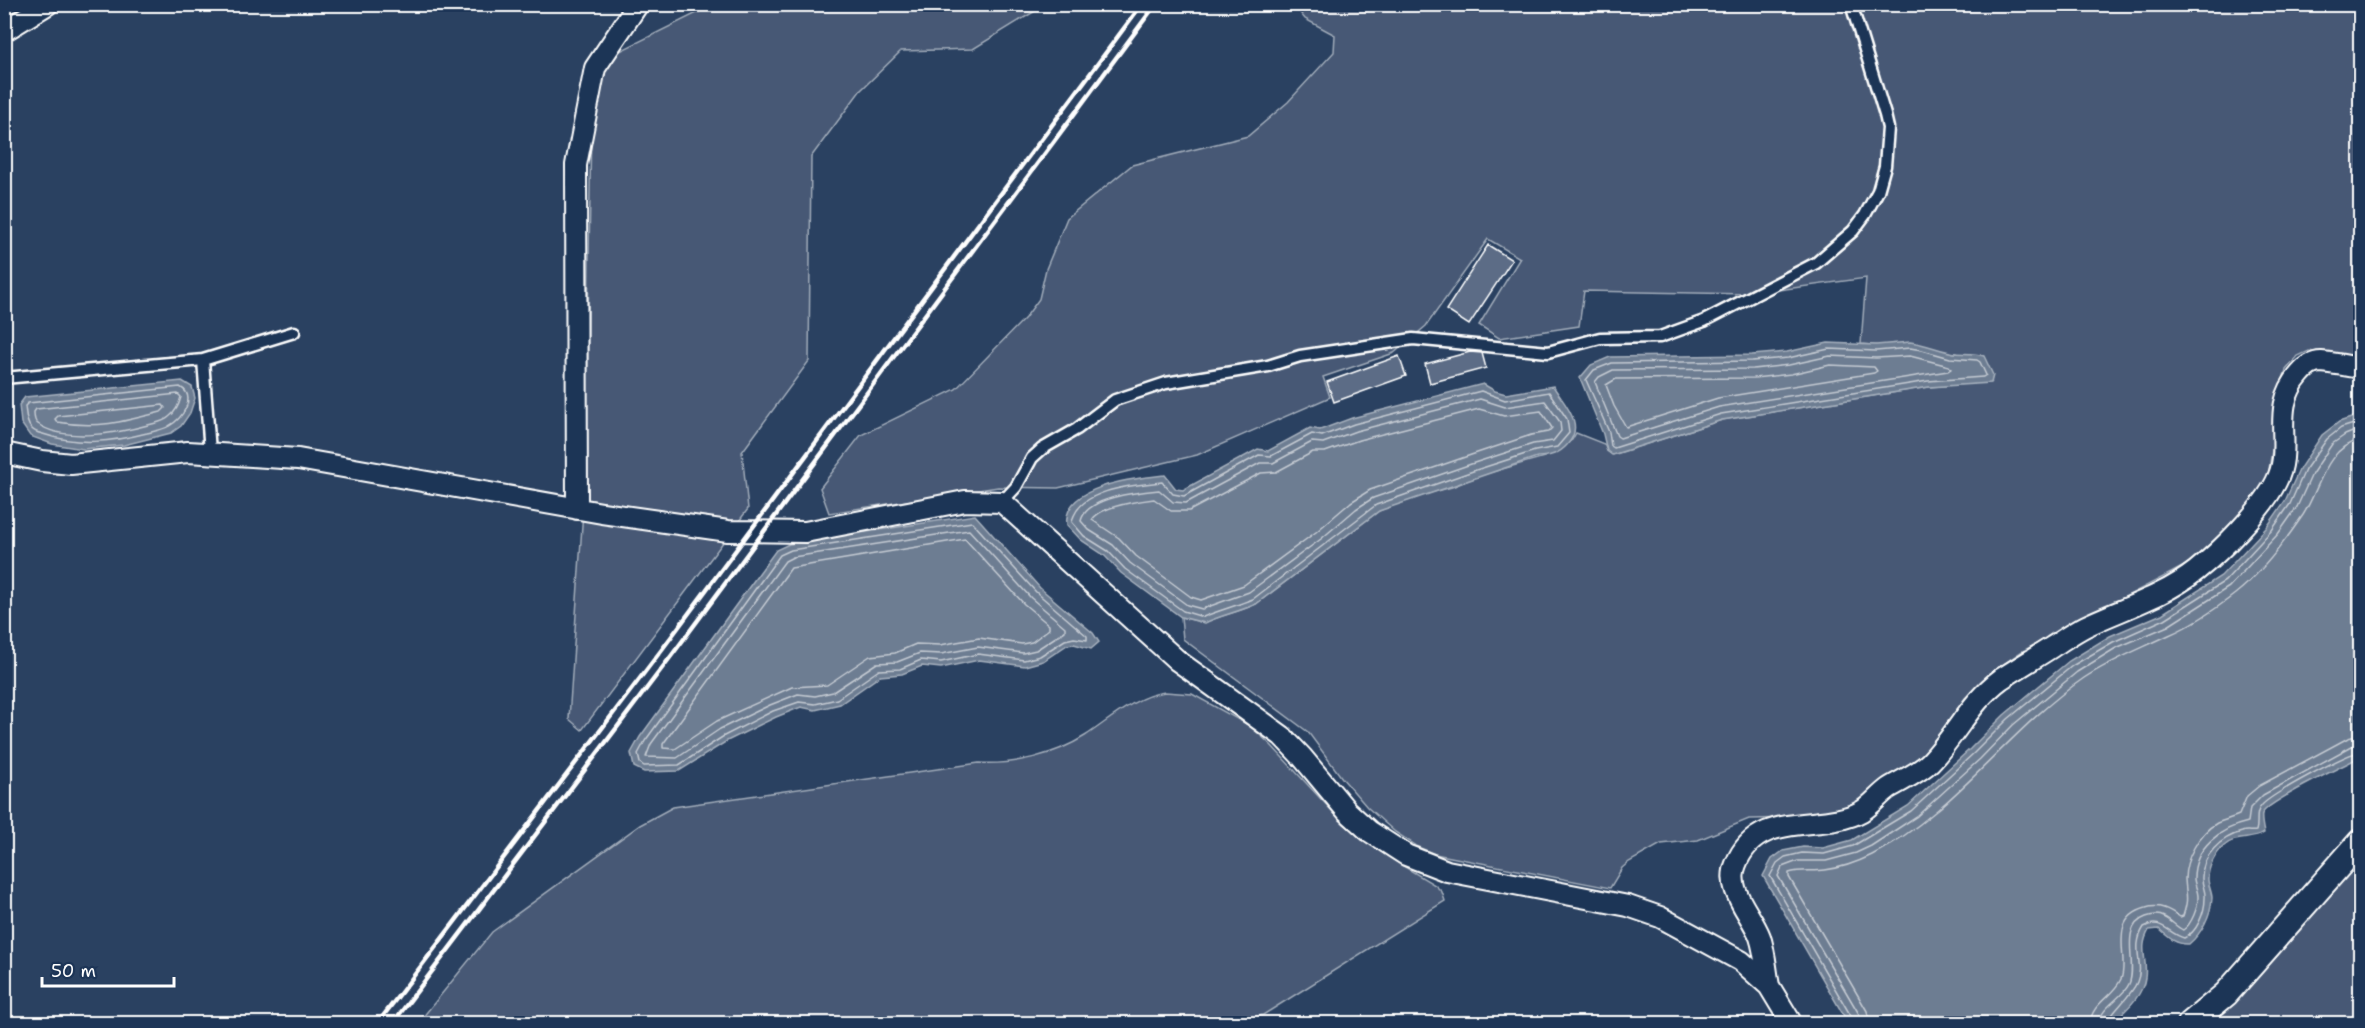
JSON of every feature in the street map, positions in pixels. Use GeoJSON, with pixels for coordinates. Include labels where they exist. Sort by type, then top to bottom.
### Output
{"type":"FeatureCollection","features":[{"type":"Feature","properties":{"kind":"street"},"geometry":{"type":"LineString","coordinates":[[4,31],[48,4]]}},
{"type":"Feature","properties":{"kind":"street"},"geometry":{"type":"LineString","coordinates":[[577,509],[576,165],[595,68],[638,4]]}},
{"type":"Feature","properties":{"kind":"street"},"geometry":{"type":"LineString","coordinates":[[1769,986],[1759,936],[1732,884],[1736,863],[1750,844],[1773,828],[1796,823],[1832,821],[1863,810],[1887,789],[1930,763],[1971,708],[2001,680],[2084,627],[2136,606],[2194,572],[2231,537],[2260,505],[2276,482],[2283,462],[2282,417],[2285,399],[2301,372],[2319,362],[2361,368]]}},
{"type":"Feature","properties":{"kind":"street"},"geometry":{"type":"LineString","coordinates":[[4,453],[56,464],[188,452],[298,459],[577,509],[728,531],[805,532],[965,501],[1002,502],[1178,661],[1282,736],[1357,822],[1406,855],[1447,871],[1628,906],[1660,917],[1735,957],[1769,986],[1792,1023]]}},
{"type":"Feature","properties":{"kind":"street"},"geometry":{"type":"LineString","coordinates":[[2190,1023],[2226,994],[2361,842]]}},
{"type":"Feature","properties":{"kind":"lane"},"geometry":{"type":"LineString","coordinates":[[1002,502],[1016,487],[1032,458],[1042,449],[1077,429],[1115,400],[1166,383],[1268,366],[1300,356],[1413,339],[1548,352],[1600,338],[1660,337],[1704,321],[1816,263],[1853,231],[1865,215],[1878,191],[1885,166],[1886,122],[1851,4]]}},
{"type":"Feature","properties":{"kind":"lane"},"geometry":{"type":"LineString","coordinates":[[4,378],[202,360],[294,332]]}},
{"type":"Feature","properties":{"kind":"lane"},"geometry":{"type":"LineString","coordinates":[[202,360],[210,452]]}},
{"type":"Feature","properties":{"kind":"shaded area"},"geometry":{"type":"Polygon","coordinates":[[[713,5],[1045,5],[973,49],[901,51],[860,91],[811,157],[809,361],[742,452],[748,509],[582,730],[569,719],[586,466],[591,119],[605,67],[618,52],[713,5]]]}},
{"type":"Feature","properties":{"kind":"shaded area"},"geometry":{"type":"Polygon","coordinates":[[[1294,5],[2360,5],[2360,359],[2309,351],[2298,356],[2286,370],[2274,406],[2273,444],[2267,481],[2225,530],[2188,564],[2021,652],[1998,668],[1965,698],[1928,751],[1865,800],[1841,811],[1794,818],[1749,819],[1698,840],[1661,844],[1622,868],[1610,888],[1435,854],[1418,847],[1395,832],[1367,807],[1308,732],[1183,639],[1181,617],[1204,623],[1256,604],[1379,511],[1404,500],[1544,457],[1572,440],[1576,433],[1604,444],[1607,451],[1613,455],[1722,420],[1929,387],[1991,382],[1957,353],[1861,344],[1866,278],[1750,294],[1584,291],[1579,326],[1499,338],[1479,325],[1520,258],[1488,239],[1426,326],[1394,353],[1323,377],[1330,397],[1197,455],[1058,488],[998,487],[829,513],[820,488],[861,435],[956,389],[1025,318],[1039,299],[1046,269],[1067,218],[1132,165],[1248,136],[1288,102],[1334,52],[1335,35],[1305,19],[1294,5]]]}},
{"type":"Feature","properties":{"kind":"shaded area"},"geometry":{"type":"Polygon","coordinates":[[[1165,692],[1192,694],[1250,726],[1271,745],[1344,824],[1388,857],[1435,885],[1442,892],[1445,901],[1263,1015],[1234,1023],[418,1023],[492,932],[640,825],[673,807],[1034,757],[1061,749],[1085,736],[1133,703],[1165,692]]]}},
{"type":"Feature","properties":{"kind":"shaded area"},"geometry":{"type":"Polygon","coordinates":[[[2360,860],[2360,1023],[2209,1024],[2250,986],[2360,860]]]}},
{"type":"Feature","properties":{"kind":"water"},"geometry":{"type":"Polygon","coordinates":[[[1910,342],[1954,353],[1984,356],[1993,375],[1991,383],[1929,387],[1722,420],[1612,455],[1607,451],[1603,434],[1580,378],[1591,365],[1610,357],[1752,355],[1787,352],[1828,343],[1876,345],[1910,342]]]}},
{"type":"Feature","properties":{"kind":"water"},"geometry":{"type":"Polygon","coordinates":[[[182,381],[192,387],[195,398],[190,413],[181,426],[171,433],[124,445],[83,449],[52,444],[30,436],[21,423],[19,405],[25,397],[182,381]]]}},
{"type":"Feature","properties":{"kind":"water"},"geometry":{"type":"Polygon","coordinates":[[[1483,384],[1506,394],[1553,386],[1572,415],[1575,430],[1572,438],[1561,451],[1554,454],[1537,457],[1379,511],[1256,604],[1205,623],[1181,617],[1121,573],[1104,555],[1081,540],[1067,525],[1068,511],[1076,501],[1088,492],[1104,486],[1137,478],[1165,475],[1176,489],[1183,490],[1258,449],[1268,451],[1310,428],[1320,430],[1352,418],[1483,384]]]}},
{"type":"Feature","properties":{"kind":"water"},"geometry":{"type":"Polygon","coordinates":[[[2360,415],[2360,757],[2323,775],[2267,808],[2262,814],[2264,833],[2234,840],[2221,849],[2209,870],[2208,879],[2212,896],[2208,917],[2202,929],[2189,944],[2176,942],[2159,929],[2149,930],[2144,943],[2146,971],[2144,985],[2132,1003],[2111,1023],[1848,1023],[1763,876],[1772,859],[1783,851],[1803,847],[1823,848],[1852,840],[1908,806],[2004,715],[2069,661],[2110,636],[2162,614],[2221,576],[2267,527],[2285,501],[2300,468],[2322,435],[2339,422],[2360,415]]]}},
{"type":"Feature","properties":{"kind":"water"},"geometry":{"type":"Polygon","coordinates":[[[975,515],[1040,588],[1093,633],[1099,642],[1091,649],[1074,644],[1067,645],[1043,661],[1025,666],[979,660],[941,668],[922,666],[902,674],[880,676],[840,704],[815,710],[801,707],[776,717],[727,741],[679,771],[644,772],[634,767],[631,753],[640,737],[776,550],[789,544],[975,515]]]}},
{"type":"Feature","properties":{"kind":"building"},"geometry":{"type":"Polygon","coordinates":[[[1488,245],[1512,260],[1469,325],[1446,310],[1488,245]]]}},
{"type":"Feature","properties":{"kind":"building"},"geometry":{"type":"Polygon","coordinates":[[[1470,352],[1482,353],[1486,368],[1430,383],[1425,364],[1470,352]]]}},
{"type":"Feature","properties":{"kind":"building"},"geometry":{"type":"Polygon","coordinates":[[[1399,356],[1406,376],[1334,402],[1327,382],[1399,356]]]}},
{"type":"Feature","properties":{"kind":"railway"},"geometry":{"type":"LineString","coordinates":[[377,1024],[663,648],[1142,4]]}},
{"type":"Feature","properties":{"kind":"railway"},"geometry":{"type":"LineString","coordinates":[[392,1024],[672,655],[1156,4]]}}]}
